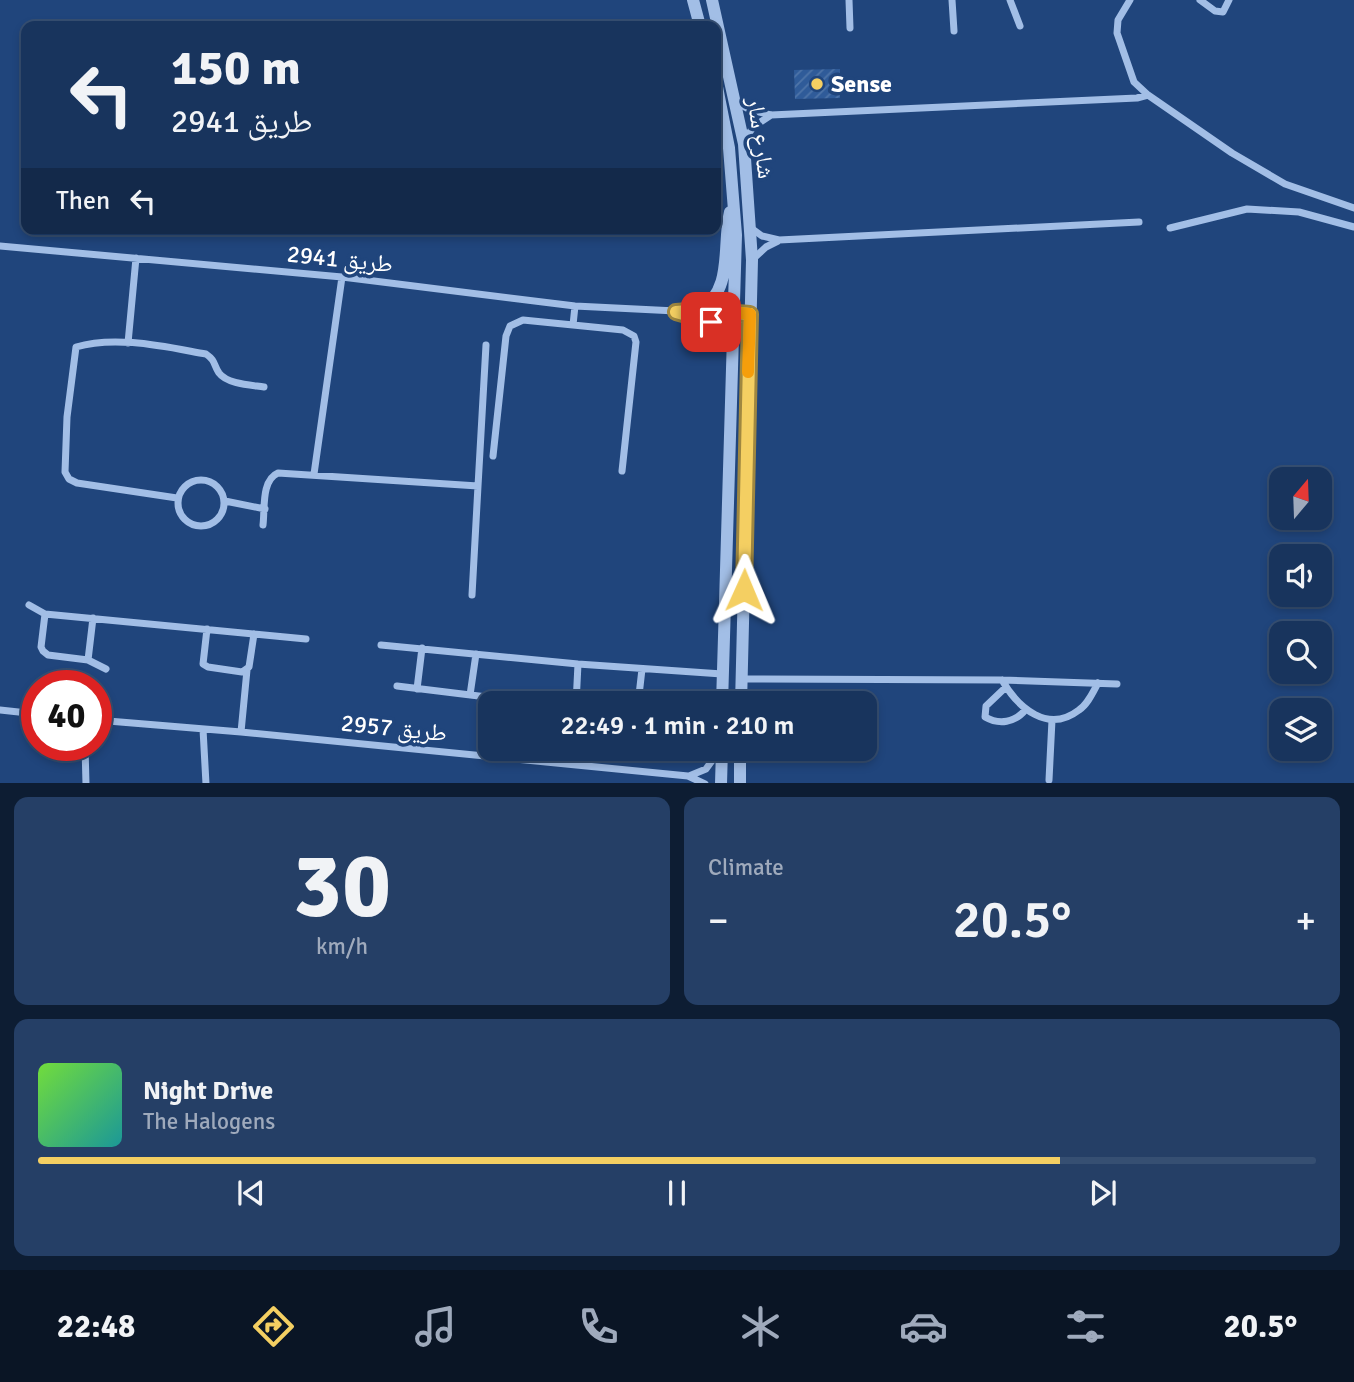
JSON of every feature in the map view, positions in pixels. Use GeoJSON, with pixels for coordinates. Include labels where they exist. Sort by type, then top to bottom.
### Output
{"type":"FeatureCollection","features":[{"type":"Feature","properties":{"kind":"street"},"geometry":{"type":"LineString","coordinates":[[693,0],[699,21]]}},
{"type":"Feature","properties":{"kind":"street"},"geometry":{"type":"LineString","coordinates":[[849,0],[850,28]]}},
{"type":"Feature","properties":{"kind":"street"},"geometry":{"type":"LineString","coordinates":[[952,0],[954,31]]}},
{"type":"Feature","properties":{"kind":"street"},"geometry":{"type":"LineString","coordinates":[[1010,0],[1020,26]]}},
{"type":"Feature","properties":{"kind":"street"},"geometry":{"type":"LineString","coordinates":[[1130,0],[1118,20],[1117,33],[1135,82],[1148,95],[1232,153],[1285,184],[1354,208]]}},
{"type":"Feature","properties":{"kind":"street"},"geometry":{"type":"LineString","coordinates":[[1200,0],[1215,11],[1223,12],[1229,0]]}},
{"type":"Feature","properties":{"kind":"street","name":"شارع سار"},"geometry":{"type":"LineString","coordinates":[[721,31],[744,144],[752,260],[742,691]]}},
{"type":"Feature","properties":{"kind":"street"},"geometry":{"type":"LineString","coordinates":[[737,103],[771,115],[1137,98],[1148,95]]}},
{"type":"Feature","properties":{"kind":"street","name":"شارع سار"},"geometry":{"type":"LineString","coordinates":[[721,104],[726,125],[736,235],[722,691]]}},
{"type":"Feature","properties":{"kind":"street"},"geometry":{"type":"LineString","coordinates":[[744,144],[753,127],[771,115]]}},
{"type":"Feature","properties":{"kind":"street"},"geometry":{"type":"LineString","coordinates":[[700,310],[713,300],[721,286],[728,221],[734,202]]}},
{"type":"Feature","properties":{"kind":"street"},"geometry":{"type":"LineString","coordinates":[[1170,228],[1247,209],[1299,212],[1354,227]]}},
{"type":"Feature","properties":{"kind":"street"},"geometry":{"type":"LineString","coordinates":[[750,228],[762,236],[779,240],[1139,222]]}},
{"type":"Feature","properties":{"kind":"street"},"geometry":{"type":"LineString","coordinates":[[752,260],[766,247],[779,240]]}},
{"type":"Feature","properties":{"kind":"street","name":"طريق 2941"},"geometry":{"type":"LineString","coordinates":[[0,246],[342,277],[575,306],[676,312],[700,310],[732,318]]}},
{"type":"Feature","properties":{"kind":"street"},"geometry":{"type":"LineString","coordinates":[[128,343],[136,258]]}},
{"type":"Feature","properties":{"kind":"street"},"geometry":{"type":"LineString","coordinates":[[314,474],[342,277]]}},
{"type":"Feature","properties":{"kind":"street"},"geometry":{"type":"LineString","coordinates":[[573,325],[575,306]]}},
{"type":"Feature","properties":{"kind":"street","name":"طريق 2941"},"geometry":{"type":"LineString","coordinates":[[676,312],[699,319],[750,319]]}},
{"type":"Feature","properties":{"kind":"street"},"geometry":{"type":"LineString","coordinates":[[493,456],[506,336],[510,326],[523,320],[623,330],[634,336],[636,342],[622,471]]}},
{"type":"Feature","properties":{"kind":"street"},"geometry":{"type":"LineString","coordinates":[[177,498],[77,483],[69,479],[65,472],[67,417],[76,346],[89,343],[128,343],[206,354],[214,360],[220,374],[232,381],[264,387]]}},
{"type":"Feature","properties":{"kind":"street"},"geometry":{"type":"LineString","coordinates":[[472,595],[486,345]]}},
{"type":"Feature","properties":{"kind":"street"},"geometry":{"type":"LineString","coordinates":[[263,525],[267,482],[271,476],[278,473],[478,486]]}},
{"type":"Feature","properties":{"kind":"street"},"geometry":{"type":"LineString","coordinates":[[203,479],[221,489],[225,501],[220,518],[205,526],[196,526],[182,516],[177,498],[185,485],[203,479]]}},
{"type":"Feature","properties":{"kind":"street"},"geometry":{"type":"LineString","coordinates":[[225,501],[265,509]]}},
{"type":"Feature","properties":{"kind":"street"},"geometry":{"type":"LineString","coordinates":[[29,605],[45,614],[306,639]]}},
{"type":"Feature","properties":{"kind":"street"},"geometry":{"type":"LineString","coordinates":[[45,614],[41,646],[43,652],[88,660],[106,669]]}},
{"type":"Feature","properties":{"kind":"street"},"geometry":{"type":"LineString","coordinates":[[88,660],[93,618]]}},
{"type":"Feature","properties":{"kind":"street"},"geometry":{"type":"LineString","coordinates":[[206,629],[202,661],[205,666],[242,672],[247,670]]}},
{"type":"Feature","properties":{"kind":"street"},"geometry":{"type":"LineString","coordinates":[[242,732],[247,670],[254,634]]}},
{"type":"Feature","properties":{"kind":"street"},"geometry":{"type":"LineString","coordinates":[[381,645],[578,664],[722,674]]}},
{"type":"Feature","properties":{"kind":"street"},"geometry":{"type":"LineString","coordinates":[[417,689],[422,649]]}},
{"type":"Feature","properties":{"kind":"street"},"geometry":{"type":"LineString","coordinates":[[470,695],[476,654]]}},
{"type":"Feature","properties":{"kind":"street"},"geometry":{"type":"LineString","coordinates":[[577,691],[578,664]]}},
{"type":"Feature","properties":{"kind":"street"},"geometry":{"type":"LineString","coordinates":[[639,691],[642,669]]}},
{"type":"Feature","properties":{"kind":"street"},"geometry":{"type":"LineString","coordinates":[[742,680],[1117,684]]}},
{"type":"Feature","properties":{"kind":"street"},"geometry":{"type":"LineString","coordinates":[[1004,683],[1026,709],[1042,719],[1052,720],[1079,710],[1098,683]]}},
{"type":"Feature","properties":{"kind":"street"},"geometry":{"type":"LineString","coordinates":[[1004,683],[986,706],[985,717],[998,722],[1009,721],[1020,717],[1026,709]]}},
{"type":"Feature","properties":{"kind":"street"},"geometry":{"type":"LineString","coordinates":[[397,687],[478,696]]}},
{"type":"Feature","properties":{"kind":"street"},"geometry":{"type":"LineString","coordinates":[[0,710],[21,712]]}},
{"type":"Feature","properties":{"kind":"street"},"geometry":{"type":"LineString","coordinates":[[1049,780],[1052,720]]}},
{"type":"Feature","properties":{"kind":"street","name":"طريق 2957"},"geometry":{"type":"LineString","coordinates":[[112,721],[688,776],[705,783]]}},
{"type":"Feature","properties":{"kind":"street"},"geometry":{"type":"LineString","coordinates":[[203,729],[206,783]]}},
{"type":"Feature","properties":{"kind":"street"},"geometry":{"type":"LineString","coordinates":[[85,761],[86,783]]}},
{"type":"Feature","properties":{"kind":"street"},"geometry":{"type":"LineString","coordinates":[[688,776],[706,769],[712,761]]}},
{"type":"Feature","properties":{"kind":"street"},"geometry":{"type":"LineString","coordinates":[[721,761],[721,783]]}},
{"type":"Feature","properties":{"kind":"street"},"geometry":{"type":"LineString","coordinates":[[740,761],[740,783]]}},
{"type":"Feature","properties":{"kind":"building","name":"Sense"},"geometry":{"type":"Polygon","coordinates":[[[840,69],[840,98],[795,99],[794,70],[840,69]]]}},
{"type":"Feature","properties":{"kind":"slow traffic"},"geometry":{"type":"LineString","coordinates":[[731,312],[750,314],[748,372]]}},
{"type":"Feature","properties":{"kind":"place","name":"Sense"},"geometry":{"type":"Point","coordinates":[817,84]}},
{"type":"Feature","properties":{"kind":"route"},"geometry":{"type":"LineString","coordinates":[[711,322],[676,312],[700,310],[750,314],[744,590]]}}]}
